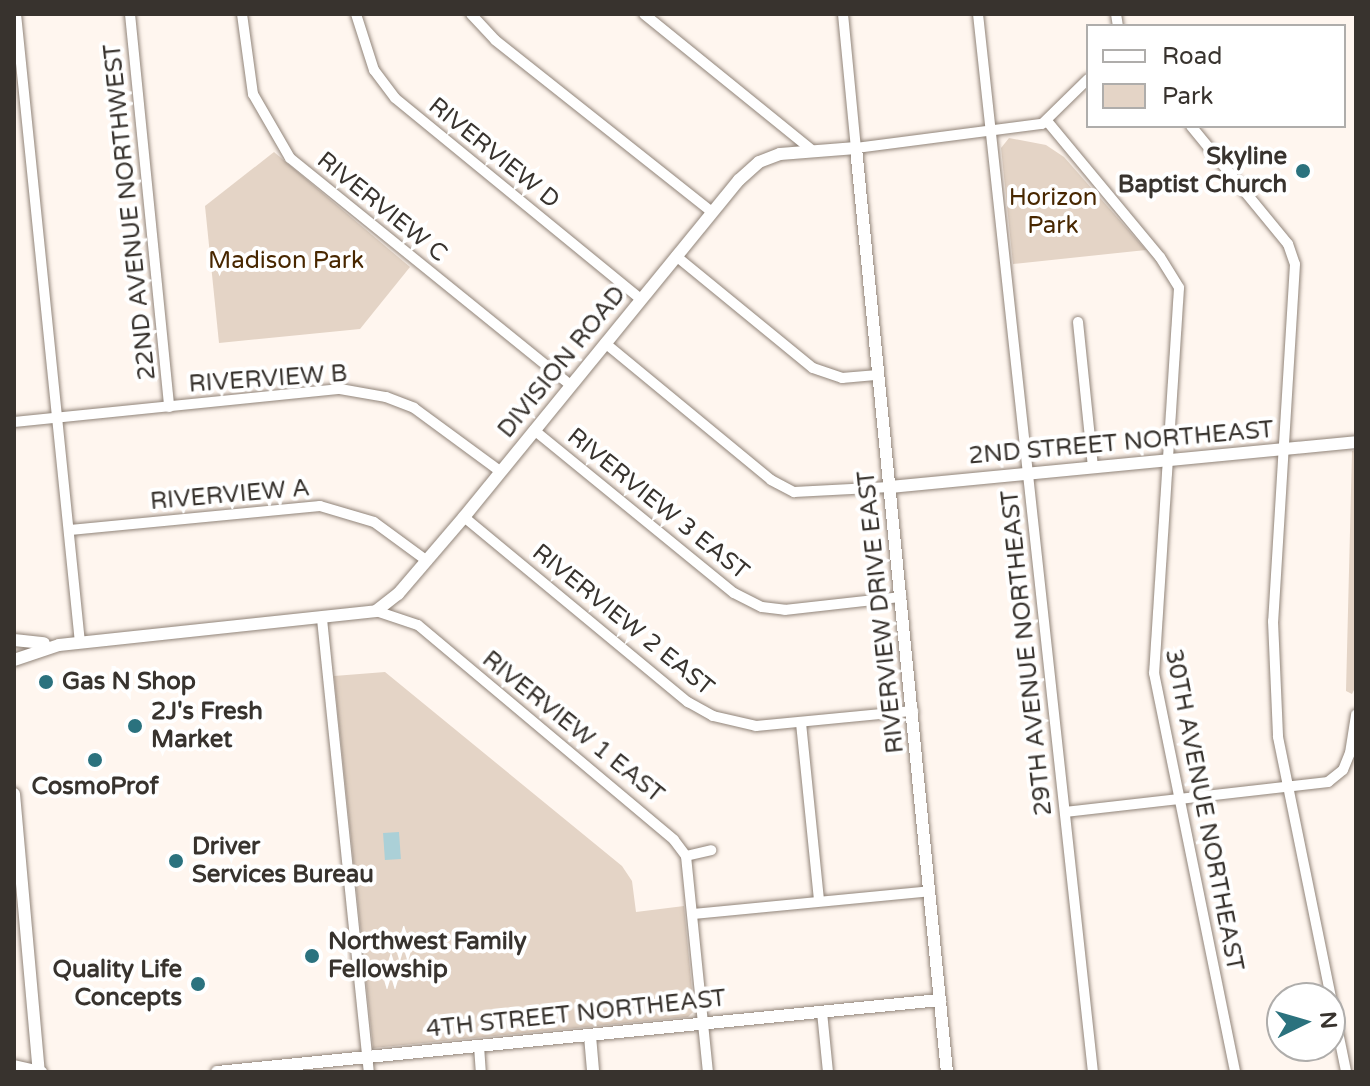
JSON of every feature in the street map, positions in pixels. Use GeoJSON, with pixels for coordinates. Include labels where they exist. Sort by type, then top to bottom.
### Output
{"type":"FeatureCollection","features":[{"type":"Feature","properties":{"kind":"street"},"geometry":{"type":"LineString","coordinates":[[16,14],[80,643]]}},
{"type":"Feature","properties":{"kind":"street","name":"22ND AVENUE NORTHWEST"},"geometry":{"type":"LineString","coordinates":[[130,14],[169,407]]}},
{"type":"Feature","properties":{"kind":"street","name":"RIVERVIEW C"},"geometry":{"type":"LineString","coordinates":[[242,14],[253,94],[290,158],[570,385]]}},
{"type":"Feature","properties":{"kind":"street","name":"RIVERVIEW D"},"geometry":{"type":"LineString","coordinates":[[356,14],[374,70],[395,98],[641,299]]}},
{"type":"Feature","properties":{"kind":"street"},"geometry":{"type":"LineString","coordinates":[[471,14],[495,40],[712,212]]}},
{"type":"Feature","properties":{"kind":"street"},"geometry":{"type":"LineString","coordinates":[[644,14],[811,149]]}},
{"type":"Feature","properties":{"kind":"street"},"geometry":{"type":"LineString","coordinates":[[843,14],[856,148]]}},
{"type":"Feature","properties":{"kind":"street","name":"29TH AVENUE NORTHEAST"},"geometry":{"type":"LineString","coordinates":[[978,14],[1093,1072]]}},
{"type":"Feature","properties":{"kind":"street"},"geometry":{"type":"LineString","coordinates":[[1047,121],[1086,81]]}},
{"type":"Feature","properties":{"kind":"street","name":"DIVISION ROAD"},"geometry":{"type":"LineString","coordinates":[[376,611],[427,561],[712,212],[759,162],[811,149],[856,148],[991,134],[1047,121]]}},
{"type":"Feature","properties":{"kind":"street","name":"30TH AVENUE NORTHEAST"},"geometry":{"type":"LineString","coordinates":[[1047,121],[1160,257],[1179,288],[1169,460],[1153,643],[1178,801],[1235,1072]]}},
{"type":"Feature","properties":{"kind":"street"},"geometry":{"type":"LineString","coordinates":[[1193,128],[1288,244],[1295,264],[1273,659],[1278,737],[1346,1072]]}},
{"type":"Feature","properties":{"kind":"street","name":"RIVERVIEW DRIVE EAST"},"geometry":{"type":"LineString","coordinates":[[856,148],[947,1072]]}},
{"type":"Feature","properties":{"kind":"street"},"geometry":{"type":"LineString","coordinates":[[676,256],[813,368],[842,378],[878,375]]}},
{"type":"Feature","properties":{"kind":"street"},"geometry":{"type":"LineString","coordinates":[[1078,322],[1093,467]]}},
{"type":"Feature","properties":{"kind":"street"},"geometry":{"type":"LineString","coordinates":[[605,343],[771,480],[794,492],[890,487]]}},
{"type":"Feature","properties":{"kind":"street","name":"RIVERVIEW B"},"geometry":{"type":"LineString","coordinates":[[14,422],[340,389],[386,397],[435,420],[501,472]]}},
{"type":"Feature","properties":{"kind":"street","name":"RIVERVIEW 3 EAST"},"geometry":{"type":"LineString","coordinates":[[534,430],[734,593],[762,607],[785,610],[901,597]]}},
{"type":"Feature","properties":{"kind":"street","name":"2ND STREET NORTHEAST"},"geometry":{"type":"LineString","coordinates":[[890,487],[1356,442]]}},
{"type":"Feature","properties":{"kind":"street","name":"RIVERVIEW A"},"geometry":{"type":"LineString","coordinates":[[70,530],[320,506],[374,522],[427,561]]}},
{"type":"Feature","properties":{"kind":"street","name":"RIVERVIEW 2 EAST"},"geometry":{"type":"LineString","coordinates":[[464,517],[688,702],[728,723],[801,723],[913,711]]}},
{"type":"Feature","properties":{"kind":"street"},"geometry":{"type":"LineString","coordinates":[[59,645],[14,658],[14,642],[59,645],[376,611]]}},
{"type":"Feature","properties":{"kind":"street","name":"RIVERVIEW 1 EAST"},"geometry":{"type":"LineString","coordinates":[[376,611],[418,625],[662,826],[686,856]]}},
{"type":"Feature","properties":{"kind":"street"},"geometry":{"type":"LineString","coordinates":[[322,619],[369,1072]]}},
{"type":"Feature","properties":{"kind":"street"},"geometry":{"type":"LineString","coordinates":[[1065,812],[1289,789],[1328,782],[1343,770],[1356,714]]}},
{"type":"Feature","properties":{"kind":"street"},"geometry":{"type":"LineString","coordinates":[[801,723],[819,900]]}},
{"type":"Feature","properties":{"kind":"street"},"geometry":{"type":"LineString","coordinates":[[14,794],[40,1072],[14,1066]]}},
{"type":"Feature","properties":{"kind":"street"},"geometry":{"type":"LineString","coordinates":[[708,1072],[686,856],[711,850]]}},
{"type":"Feature","properties":{"kind":"street"},"geometry":{"type":"LineString","coordinates":[[693,914],[930,891]]}},
{"type":"Feature","properties":{"kind":"street","name":"4TH STREET NORTHEAST"},"geometry":{"type":"LineString","coordinates":[[217,1072],[940,1000]]}},
{"type":"Feature","properties":{"kind":"street"},"geometry":{"type":"LineString","coordinates":[[822,1012],[828,1072]]}},
{"type":"Feature","properties":{"kind":"street"},"geometry":{"type":"LineString","coordinates":[[590,1036],[593,1072]]}},
{"type":"Feature","properties":{"kind":"street"},"geometry":{"type":"LineString","coordinates":[[479,1046],[481,1072]]}},
{"type":"Feature","properties":{"kind":"green space","name":"Horizon Park"},"geometry":{"type":"Polygon","coordinates":[[[1009,138],[1046,145],[1064,157],[1146,250],[1013,264],[1001,148],[1009,138]]]}},
{"type":"Feature","properties":{"kind":"green space","name":"Madison Park"},"geometry":{"type":"Polygon","coordinates":[[[274,152],[410,267],[360,329],[219,343],[205,206],[274,152]]]}},
{"type":"Feature","properties":{"kind":"green space"},"geometry":{"type":"Polygon","coordinates":[[[1356,450],[1356,686],[1352,694],[1346,691],[1352,451],[1356,450]]]}},
{"type":"Feature","properties":{"kind":"green space"},"geometry":{"type":"Polygon","coordinates":[[[385,672],[622,866],[632,881],[636,912],[684,906],[694,1011],[688,1017],[373,1048],[334,676],[385,672]]]}},
{"type":"Feature","properties":{"kind":"water"},"geometry":{"type":"Polygon","coordinates":[[[399,832],[401,859],[385,860],[383,833],[399,832]]]}},
{"type":"Feature","properties":{"kind":"place","name":"Skyline Baptist Church"},"geometry":{"type":"Point","coordinates":[1303,171]}},
{"type":"Feature","properties":{"kind":"place","name":"Gas N Shop"},"geometry":{"type":"Point","coordinates":[46,682]}},
{"type":"Feature","properties":{"kind":"place","name":"2J's Fresh Market"},"geometry":{"type":"Point","coordinates":[135,726]}},
{"type":"Feature","properties":{"kind":"place","name":"CosmoProf"},"geometry":{"type":"Point","coordinates":[95,760]}},
{"type":"Feature","properties":{"kind":"place","name":"Driver Services Bureau"},"geometry":{"type":"Point","coordinates":[176,861]}},
{"type":"Feature","properties":{"kind":"place","name":"Northwest Family Fellowship"},"geometry":{"type":"Point","coordinates":[312,956]}},
{"type":"Feature","properties":{"kind":"place","name":"Quality Life Concepts"},"geometry":{"type":"Point","coordinates":[198,984]}}]}
